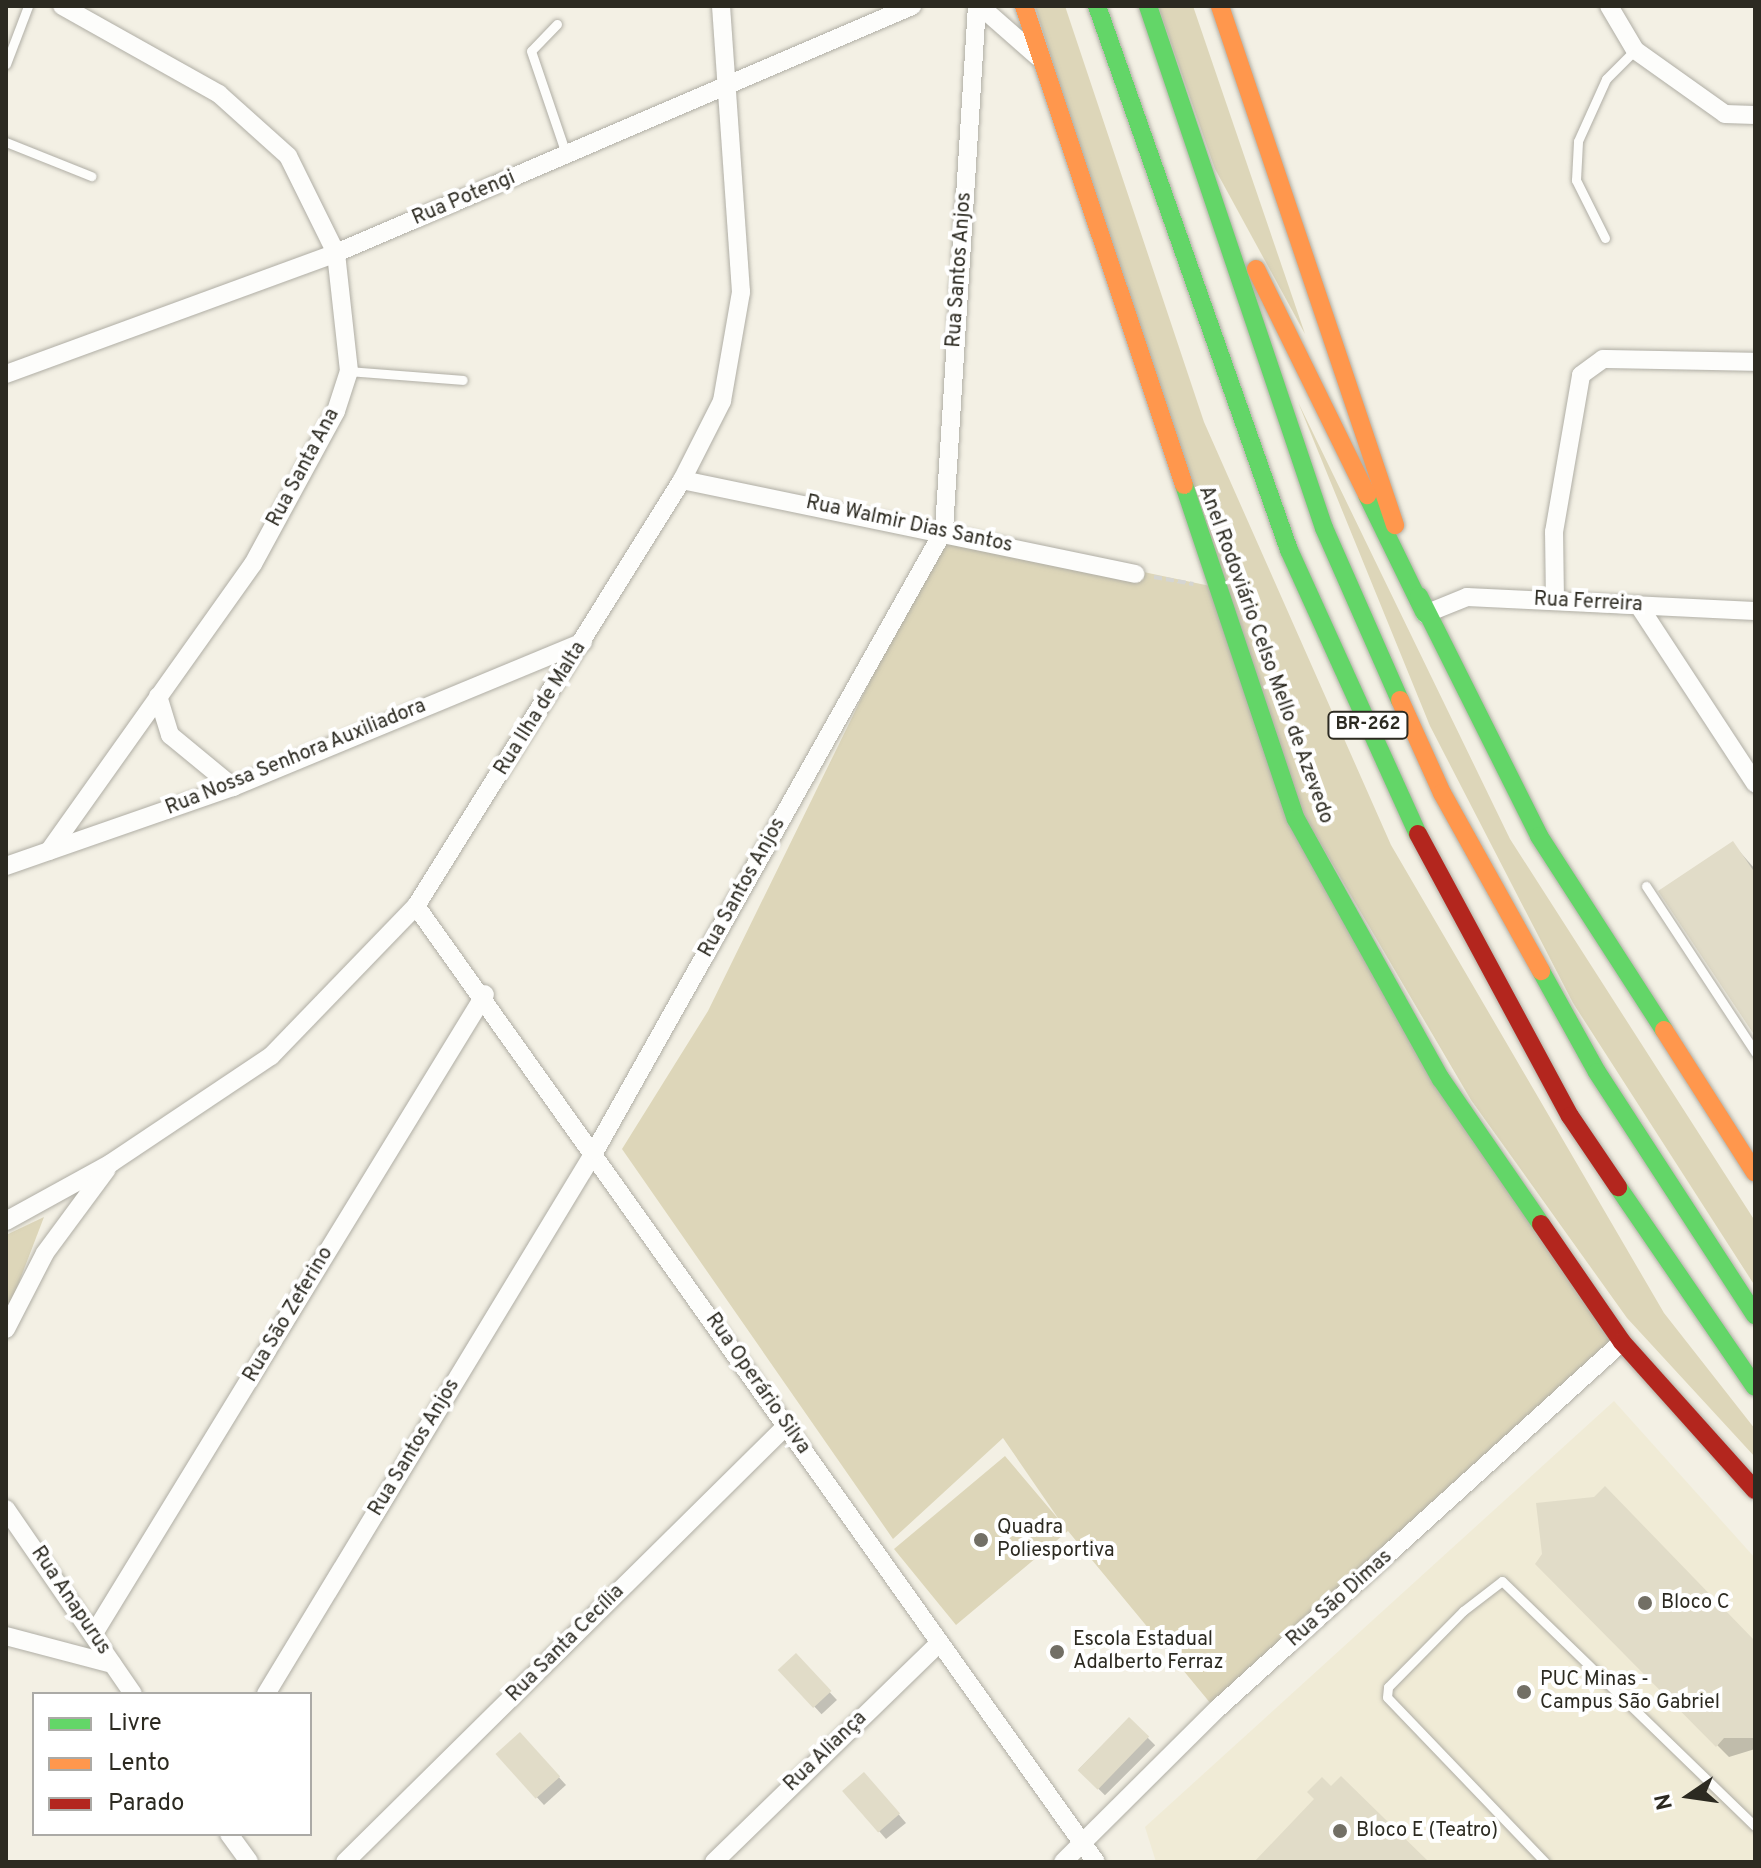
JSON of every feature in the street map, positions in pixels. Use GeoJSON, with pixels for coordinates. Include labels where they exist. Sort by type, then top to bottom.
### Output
{"type":"FeatureCollection","features":[{"type":"Feature","properties":{"kind":"main road","name":"Anel Rodoviário Celso Mello de Azevedo"},"geometry":{"type":"LineString","coordinates":[[1024,6],[1215,587],[1296,819],[1361,945],[1441,1079],[1622,1342],[1755,1490]]}},
{"type":"Feature","properties":{"kind":"main road","name":"BR-262"},"geometry":{"type":"LineString","coordinates":[[1097,6],[1289,550],[1413,825],[1570,1116],[1755,1387]]}},
{"type":"Feature","properties":{"kind":"main road","name":"BR-262"},"geometry":{"type":"LineString","coordinates":[[1148,6],[1324,528],[1442,793],[1597,1072],[1755,1315]]}},
{"type":"Feature","properties":{"kind":"main road"},"geometry":{"type":"LineString","coordinates":[[1220,6],[1425,614]]}},
{"type":"Feature","properties":{"kind":"main road"},"geometry":{"type":"LineString","coordinates":[[1196,146],[1425,614],[1539,836],[1755,1173]]}},
{"type":"Feature","properties":{"kind":"street","name":"Rua Santa Ana"},"geometry":{"type":"LineString","coordinates":[[49,851],[253,564],[336,411],[349,371],[336,253],[288,156],[231,104],[62,6]]}},
{"type":"Feature","properties":{"kind":"street","name":"Rua Ilha de Malta"},"geometry":{"type":"LineString","coordinates":[[6,1221],[111,1163],[271,1056],[416,906],[682,480],[722,401],[741,292],[721,6]]}},
{"type":"Feature","properties":{"kind":"street","name":"Rua Potengi"},"geometry":{"type":"LineString","coordinates":[[6,374],[336,253],[727,90],[766,63],[912,6]]}},
{"type":"Feature","properties":{"kind":"street","name":"Rua Santos Anjos"},"geometry":{"type":"LineString","coordinates":[[978,6],[1042,62]]}},
{"type":"Feature","properties":{"kind":"street","name":"Rua Santos Anjos"},"geometry":{"type":"LineString","coordinates":[[267,1692],[595,1151],[944,530],[978,6]]}},
{"type":"Feature","properties":{"kind":"street"},"geometry":{"type":"LineString","coordinates":[[1609,6],[1635,50],[1725,114],[1755,115]]}},
{"type":"Feature","properties":{"kind":"street"},"geometry":{"type":"LineString","coordinates":[[1555,601],[1554,532],[1581,375],[1603,359],[1755,362]]}},
{"type":"Feature","properties":{"kind":"street","name":"Rua Walmir Dias Santos"},"geometry":{"type":"LineString","coordinates":[[682,480],[944,530],[1135,574]]}},
{"type":"Feature","properties":{"kind":"street","name":"Rua Ferreira"},"geometry":{"type":"LineString","coordinates":[[1425,614],[1467,597],[1755,611]]}},
{"type":"Feature","properties":{"kind":"street"},"geometry":{"type":"LineString","coordinates":[[1639,606],[1755,783]]}},
{"type":"Feature","properties":{"kind":"street","name":"Rua Nossa Senhora Auxiliadora"},"geometry":{"type":"LineString","coordinates":[[6,866],[233,787],[583,642]]}},
{"type":"Feature","properties":{"kind":"street"},"geometry":{"type":"LineString","coordinates":[[158,696],[170,735],[233,787]]}},
{"type":"Feature","properties":{"kind":"street","name":"Rua Operário Silva"},"geometry":{"type":"LineString","coordinates":[[416,906],[485,994],[786,1426],[1096,1862]]}},
{"type":"Feature","properties":{"kind":"street","name":"Rua São Zeferino"},"geometry":{"type":"LineString","coordinates":[[93,1635],[485,994]]}},
{"type":"Feature","properties":{"kind":"street"},"geometry":{"type":"LineString","coordinates":[[6,1329],[45,1253],[111,1163]]}},
{"type":"Feature","properties":{"kind":"street","name":"Rua São Dimas"},"geometry":{"type":"LineString","coordinates":[[1063,1862],[1216,1710],[1622,1342]]}},
{"type":"Feature","properties":{"kind":"street","name":"Rua Santa Cecília"},"geometry":{"type":"LineString","coordinates":[[345,1862],[786,1426]]}},
{"type":"Feature","properties":{"kind":"street","name":"Rua Anapurus"},"geometry":{"type":"LineString","coordinates":[[6,1509],[132,1692]]}},
{"type":"Feature","properties":{"kind":"street"},"geometry":{"type":"LineString","coordinates":[[6,1636],[112,1664]]}},
{"type":"Feature","properties":{"kind":"street","name":"Rua Aliança"},"geometry":{"type":"LineString","coordinates":[[714,1862],[939,1643]]}},
{"type":"Feature","properties":{"kind":"street"},"geometry":{"type":"LineString","coordinates":[[230,1836],[249,1862]]}},
{"type":"Feature","properties":{"kind":"lane"},"geometry":{"type":"LineString","coordinates":[[6,64],[28,6]]}},
{"type":"Feature","properties":{"kind":"lane"},"geometry":{"type":"LineString","coordinates":[[557,24],[531,51],[567,156]]}},
{"type":"Feature","properties":{"kind":"lane"},"geometry":{"type":"LineString","coordinates":[[1605,238],[1576,180],[1578,141],[1606,79],[1635,50]]}},
{"type":"Feature","properties":{"kind":"lane"},"geometry":{"type":"LineString","coordinates":[[6,142],[91,176]]}},
{"type":"Feature","properties":{"kind":"lane"},"geometry":{"type":"LineString","coordinates":[[349,371],[463,380]]}},
{"type":"Feature","properties":{"kind":"lane"},"geometry":{"type":"LineString","coordinates":[[1646,886],[1755,1052]]}},
{"type":"Feature","properties":{"kind":"lane"},"geometry":{"type":"LineString","coordinates":[[1545,1862],[1387,1697],[1388,1687],[1463,1611],[1502,1581],[1755,1826]]}},
{"type":"Feature","properties":{"kind":"path"},"geometry":{"type":"LineString","coordinates":[[1135,574],[1215,587]]}},
{"type":"Feature","properties":{"kind":"shaded area"},"geometry":{"type":"Polygon","coordinates":[[[1035,6],[1065,6],[1204,422],[1391,845],[1664,1313],[1755,1429],[1755,1457],[1627,1318],[1471,1100],[1309,824],[1361,945],[1622,1342],[1216,1710],[1068,1531],[956,1625],[894,1549],[1005,1456],[1060,1521],[1003,1438],[893,1539],[622,1149],[708,1011],[944,530],[1215,587],[1035,6]]]}},
{"type":"Feature","properties":{"kind":"shaded area"},"geometry":{"type":"Polygon","coordinates":[[[1158,6],[1193,6],[1305,334],[1215,169],[1158,6]]]}},
{"type":"Feature","properties":{"kind":"shaded area"},"geometry":{"type":"Polygon","coordinates":[[[1298,402],[1510,839],[1755,1221],[1755,1286],[1573,1003],[1430,726],[1298,402]]]}},
{"type":"Feature","properties":{"kind":"shaded area"},"geometry":{"type":"Polygon","coordinates":[[[44,1217],[8,1311],[6,1235],[44,1217]]]}},
{"type":"Feature","properties":{"kind":"shaded area","name":"PUC Minas - Campus São Gabriel"},"geometry":{"type":"Polygon","coordinates":[[[1614,1401],[1755,1558],[1755,1862],[1156,1862],[1145,1827],[1614,1401]]]}},
{"type":"Feature","properties":{"kind":"building"},"geometry":{"type":"Polygon","coordinates":[[[1733,841],[1755,873],[1755,1036],[1658,891],[1733,841]]]}},
{"type":"Feature","properties":{"kind":"building","name":"Bloco C"},"geometry":{"type":"Polygon","coordinates":[[[1605,1486],[1755,1641],[1755,1738],[1724,1738],[1716,1747],[1535,1564],[1542,1554],[1536,1503],[1594,1497],[1605,1486]]]}},
{"type":"Feature","properties":{"kind":"building"},"geometry":{"type":"Polygon","coordinates":[[[796,1653],[831,1691],[813,1708],[778,1670],[796,1653]]]}},
{"type":"Feature","properties":{"kind":"building"},"geometry":{"type":"Polygon","coordinates":[[[1129,1717],[1149,1736],[1098,1790],[1078,1770],[1129,1717]]]}},
{"type":"Feature","properties":{"kind":"building"},"geometry":{"type":"Polygon","coordinates":[[[520,1732],[560,1777],[536,1799],[495,1754],[520,1732]]]}},
{"type":"Feature","properties":{"kind":"building"},"geometry":{"type":"Polygon","coordinates":[[[864,1772],[900,1814],[878,1833],[842,1791],[864,1772]]]}},
{"type":"Feature","properties":{"kind":"building","name":"Bloco E (Teatro)"},"geometry":{"type":"Polygon","coordinates":[[[1341,1776],[1429,1862],[1254,1862],[1314,1799],[1307,1792],[1322,1777],[1331,1786],[1341,1776]]]}},
{"type":"Feature","properties":{"kind":"traffic: fast"},"geometry":{"type":"LineString","coordinates":[[1097,6],[1289,550],[1418,834]]}},
{"type":"Feature","properties":{"kind":"traffic: fast"},"geometry":{"type":"LineString","coordinates":[[1148,6],[1324,528],[1400,700]]}},
{"type":"Feature","properties":{"kind":"traffic: fast"},"geometry":{"type":"LineString","coordinates":[[1184,485],[1296,819],[1441,1079],[1541,1224]]}},
{"type":"Feature","properties":{"kind":"traffic: fast"},"geometry":{"type":"LineString","coordinates":[[1367,495],[1425,614]]}},
{"type":"Feature","properties":{"kind":"traffic: fast"},"geometry":{"type":"LineString","coordinates":[[1419,596],[1539,836],[1664,1030]]}},
{"type":"Feature","properties":{"kind":"traffic: fast"},"geometry":{"type":"LineString","coordinates":[[1541,971],[1597,1072],[1755,1315]]}},
{"type":"Feature","properties":{"kind":"traffic: fast"},"geometry":{"type":"LineString","coordinates":[[1618,1187],[1755,1387]]}},
{"type":"Feature","properties":{"kind":"traffic: slow"},"geometry":{"type":"LineString","coordinates":[[1024,6],[1184,485]]}},
{"type":"Feature","properties":{"kind":"traffic: slow"},"geometry":{"type":"LineString","coordinates":[[1220,6],[1395,525]]}},
{"type":"Feature","properties":{"kind":"traffic: slow"},"geometry":{"type":"LineString","coordinates":[[1256,269],[1367,495]]}},
{"type":"Feature","properties":{"kind":"traffic: slow"},"geometry":{"type":"LineString","coordinates":[[1400,700],[1442,793],[1541,971]]}},
{"type":"Feature","properties":{"kind":"traffic: slow"},"geometry":{"type":"LineString","coordinates":[[1664,1030],[1755,1173]]}},
{"type":"Feature","properties":{"kind":"traffic: jam"},"geometry":{"type":"LineString","coordinates":[[1418,834],[1570,1116],[1618,1187]]}},
{"type":"Feature","properties":{"kind":"traffic: jam"},"geometry":{"type":"LineString","coordinates":[[1541,1224],[1622,1342],[1755,1490]]}},
{"type":"Feature","properties":{"kind":"place","name":"Quadra Poliesportiva"},"geometry":{"type":"Point","coordinates":[981,1540]}},
{"type":"Feature","properties":{"kind":"place","name":"Bloco C"},"geometry":{"type":"Point","coordinates":[1645,1603]}},
{"type":"Feature","properties":{"kind":"place","name":"Escola Estadual Adalberto Ferraz"},"geometry":{"type":"Point","coordinates":[1057,1652]}},
{"type":"Feature","properties":{"kind":"place","name":"PUC Minas - Campus São Gabriel"},"geometry":{"type":"Point","coordinates":[1524,1692]}},
{"type":"Feature","properties":{"kind":"place","name":"Bloco E (Teatro)"},"geometry":{"type":"Point","coordinates":[1340,1831]}}]}
